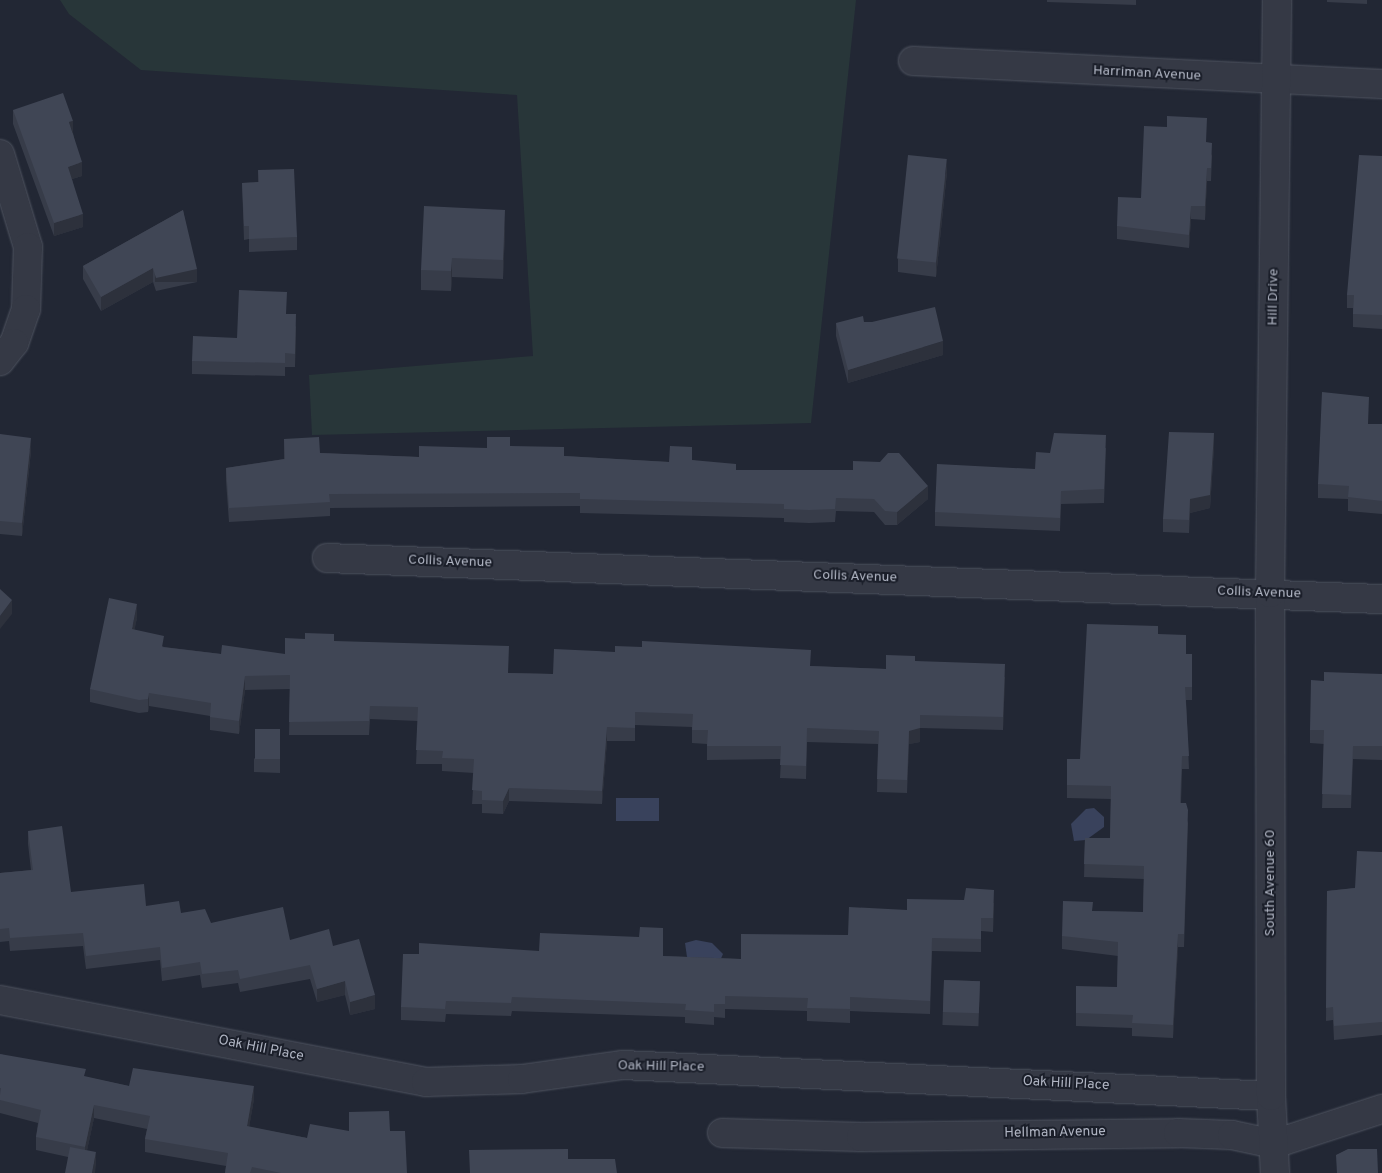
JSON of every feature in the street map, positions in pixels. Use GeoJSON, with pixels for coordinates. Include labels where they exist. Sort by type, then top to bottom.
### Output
{"type":"FeatureCollection","features":[{"type":"Feature","properties":{"kind":"street","name":"Hill Drive"},"geometry":{"type":"LineString","coordinates":[[1270,593],[1277,0]]}},
{"type":"Feature","properties":{"kind":"street","name":"Harriman Avenue"},"geometry":{"type":"LineString","coordinates":[[913,61],[1276,81],[1382,84]]}},
{"type":"Feature","properties":{"kind":"street"},"geometry":{"type":"LineString","coordinates":[[0,154],[28,246],[26,309],[14,343],[0,361]]}},
{"type":"Feature","properties":{"kind":"street","name":"Collis Avenue"},"geometry":{"type":"LineString","coordinates":[[327,558],[1270,593],[1382,599]]}},
{"type":"Feature","properties":{"kind":"street","name":"South Avenue 60"},"geometry":{"type":"LineString","coordinates":[[1270,593],[1271,1096],[1276,1173]]}},
{"type":"Feature","properties":{"kind":"street","name":"Oak Hill Place"},"geometry":{"type":"LineString","coordinates":[[0,1000],[426,1082],[522,1079],[623,1064],[1271,1096]]}},
{"type":"Feature","properties":{"kind":"street","name":"Hellman Avenue"},"geometry":{"type":"LineString","coordinates":[[722,1132],[861,1137],[1159,1133],[1232,1136],[1274,1144],[1382,1109]]}},
{"type":"Feature","properties":{"kind":"shaded area"},"geometry":{"type":"Polygon","coordinates":[[[60,0],[856,0],[811,423],[312,435],[309,375],[533,356],[517,95],[141,70],[69,14],[60,0]]]}},
{"type":"Feature","properties":{"kind":"water"},"geometry":{"type":"Polygon","coordinates":[[[616,798],[659,798],[659,821],[616,821],[616,798]]]}},
{"type":"Feature","properties":{"kind":"water"},"geometry":{"type":"Polygon","coordinates":[[[1094,808],[1104,817],[1104,827],[1086,840],[1074,841],[1071,824],[1086,809],[1094,808]]]}},
{"type":"Feature","properties":{"kind":"water"},"geometry":{"type":"Polygon","coordinates":[[[696,940],[712,943],[723,954],[719,963],[687,957],[685,943],[696,940]]]}},
{"type":"Feature","properties":{"kind":"building"},"geometry":{"type":"Polygon","coordinates":[[[63,93],[73,121],[69,122],[82,162],[68,167],[83,214],[54,223],[13,110],[63,93]]]}},
{"type":"Feature","properties":{"kind":"building"},"geometry":{"type":"Polygon","coordinates":[[[1167,116],[1207,118],[1206,142],[1212,143],[1211,168],[1207,168],[1205,206],[1191,206],[1189,235],[1117,226],[1118,197],[1141,198],[1144,126],[1167,127],[1167,116]]]}},
{"type":"Feature","properties":{"kind":"building"},"geometry":{"type":"Polygon","coordinates":[[[908,155],[947,159],[936,263],[897,258],[908,155]]]}},
{"type":"Feature","properties":{"kind":"building"},"geometry":{"type":"Polygon","coordinates":[[[1359,155],[1382,156],[1382,315],[1353,314],[1354,295],[1347,295],[1359,155]]]}},
{"type":"Feature","properties":{"kind":"building"},"geometry":{"type":"Polygon","coordinates":[[[294,169],[297,237],[249,239],[249,226],[244,226],[242,183],[259,182],[258,170],[294,169]]]}},
{"type":"Feature","properties":{"kind":"building"},"geometry":{"type":"Polygon","coordinates":[[[424,206],[505,210],[503,260],[452,258],[451,271],[421,270],[424,206]]]}},
{"type":"Feature","properties":{"kind":"building"},"geometry":{"type":"Polygon","coordinates":[[[183,210],[197,269],[156,278],[153,268],[101,297],[83,266],[183,210]]]}},
{"type":"Feature","properties":{"kind":"building"},"geometry":{"type":"Polygon","coordinates":[[[239,290],[287,292],[286,314],[296,314],[295,354],[285,353],[285,363],[192,361],[193,336],[237,338],[239,290]]]}},
{"type":"Feature","properties":{"kind":"building"},"geometry":{"type":"Polygon","coordinates":[[[935,307],[943,341],[848,370],[836,323],[863,316],[864,322],[872,322],[935,307]]]}},
{"type":"Feature","properties":{"kind":"building"},"geometry":{"type":"Polygon","coordinates":[[[1322,392],[1369,397],[1368,424],[1382,424],[1382,501],[1348,497],[1349,486],[1318,484],[1322,392]]]}},
{"type":"Feature","properties":{"kind":"building"},"geometry":{"type":"Polygon","coordinates":[[[1169,432],[1214,433],[1210,495],[1190,499],[1189,520],[1163,519],[1169,432]]]}},
{"type":"Feature","properties":{"kind":"building"},"geometry":{"type":"Polygon","coordinates":[[[1054,433],[1106,435],[1104,489],[1061,491],[1060,518],[935,512],[937,464],[1035,469],[1036,452],[1050,453],[1054,433]]]}},
{"type":"Feature","properties":{"kind":"building"},"geometry":{"type":"Polygon","coordinates":[[[0,434],[31,438],[22,523],[0,521],[0,434]]]}},
{"type":"Feature","properties":{"kind":"building"},"geometry":{"type":"Polygon","coordinates":[[[319,437],[320,453],[419,457],[419,446],[487,448],[487,437],[510,437],[510,446],[564,447],[564,456],[669,462],[670,446],[692,447],[692,460],[736,464],[736,470],[853,470],[853,461],[880,462],[888,453],[899,453],[928,486],[897,512],[885,511],[874,499],[836,498],[835,509],[809,510],[784,509],[784,504],[580,499],[580,493],[329,494],[330,502],[229,508],[226,468],[285,459],[284,439],[319,437]]]}},
{"type":"Feature","properties":{"kind":"building"},"geometry":{"type":"Polygon","coordinates":[[[0,589],[12,600],[0,616],[0,589]]]}},
{"type":"Feature","properties":{"kind":"building"},"geometry":{"type":"Polygon","coordinates":[[[109,598],[137,604],[132,629],[164,636],[162,647],[221,654],[222,645],[285,654],[285,638],[305,639],[305,633],[334,634],[334,641],[509,646],[508,673],[553,674],[554,649],[615,652],[615,646],[642,647],[642,641],[811,650],[810,666],[886,669],[886,655],[915,656],[915,661],[1005,664],[1003,717],[920,715],[920,728],[909,731],[907,780],[877,779],[879,731],[807,728],[806,766],[780,765],[781,746],[707,746],[708,730],[692,730],[693,714],[635,712],[635,728],[607,727],[602,791],[509,788],[503,801],[482,800],[482,791],[472,790],[474,759],[442,758],[443,751],[416,750],[418,707],[370,706],[369,721],[289,722],[290,675],[245,676],[239,721],[210,717],[211,703],[149,693],[148,699],[139,700],[90,689],[109,598]]]}},
{"type":"Feature","properties":{"kind":"building"},"geometry":{"type":"Polygon","coordinates":[[[1087,624],[1158,626],[1158,634],[1186,635],[1186,654],[1192,654],[1192,687],[1185,687],[1189,756],[1182,756],[1180,803],[1186,803],[1188,810],[1184,934],[1178,934],[1173,1025],[1132,1023],[1133,1015],[1076,1013],[1076,986],[1117,987],[1118,942],[1062,936],[1063,901],[1093,902],[1092,911],[1143,912],[1144,866],[1084,864],[1085,838],[1110,838],[1111,786],[1067,785],[1067,759],[1080,759],[1087,624]]]}},
{"type":"Feature","properties":{"kind":"building"},"geometry":{"type":"Polygon","coordinates":[[[1324,672],[1382,674],[1382,746],[1353,746],[1351,795],[1322,794],[1324,730],[1310,730],[1311,680],[1324,681],[1324,672]]]}},
{"type":"Feature","properties":{"kind":"building"},"geometry":{"type":"Polygon","coordinates":[[[255,729],[280,729],[280,759],[255,759],[255,729]]]}},
{"type":"Feature","properties":{"kind":"building"},"geometry":{"type":"Polygon","coordinates":[[[62,826],[71,892],[144,884],[146,906],[179,901],[181,913],[205,909],[211,923],[283,907],[290,940],[329,929],[333,946],[359,939],[375,995],[350,1002],[345,981],[317,989],[310,965],[240,979],[238,970],[202,974],[200,962],[162,968],[160,947],[86,956],[83,933],[10,938],[9,928],[0,929],[0,873],[33,870],[28,831],[62,826]]]}},
{"type":"Feature","properties":{"kind":"building"},"geometry":{"type":"Polygon","coordinates":[[[1357,851],[1382,852],[1382,1022],[1334,1026],[1333,1007],[1326,1008],[1327,891],[1355,888],[1357,851]]]}},
{"type":"Feature","properties":{"kind":"building"},"geometry":{"type":"Polygon","coordinates":[[[966,888],[994,890],[993,918],[981,918],[981,939],[932,938],[930,1001],[850,997],[850,1009],[807,1008],[808,998],[725,996],[725,1004],[714,1004],[714,1012],[685,1010],[686,1004],[512,997],[511,1003],[446,1001],[445,1009],[401,1007],[403,954],[419,954],[419,943],[539,951],[540,933],[639,937],[640,927],[663,928],[663,956],[741,959],[741,934],[848,935],[849,907],[907,910],[907,899],[964,900],[966,888]]]}},
{"type":"Feature","properties":{"kind":"building"},"geometry":{"type":"Polygon","coordinates":[[[944,980],[980,981],[979,1013],[943,1012],[944,980]]]}},
{"type":"Feature","properties":{"kind":"building"},"geometry":{"type":"Polygon","coordinates":[[[0,1054],[86,1069],[84,1076],[129,1086],[133,1068],[254,1086],[247,1126],[307,1138],[310,1124],[349,1131],[349,1112],[389,1111],[390,1131],[405,1131],[407,1173],[281,1173],[252,1167],[250,1173],[225,1173],[228,1153],[145,1139],[150,1116],[94,1105],[85,1147],[36,1137],[41,1110],[0,1100],[0,1054]]]}},
{"type":"Feature","properties":{"kind":"building"},"geometry":{"type":"Polygon","coordinates":[[[70,1147],[96,1152],[92,1173],[65,1173],[70,1147]]]}},
{"type":"Feature","properties":{"kind":"building"},"geometry":{"type":"Polygon","coordinates":[[[568,1149],[568,1159],[615,1159],[617,1173],[470,1173],[469,1150],[568,1149]]]}},
{"type":"Feature","properties":{"kind":"building"},"geometry":{"type":"Polygon","coordinates":[[[1348,1149],[1377,1149],[1378,1173],[1337,1173],[1336,1155],[1348,1149]]]}}]}
